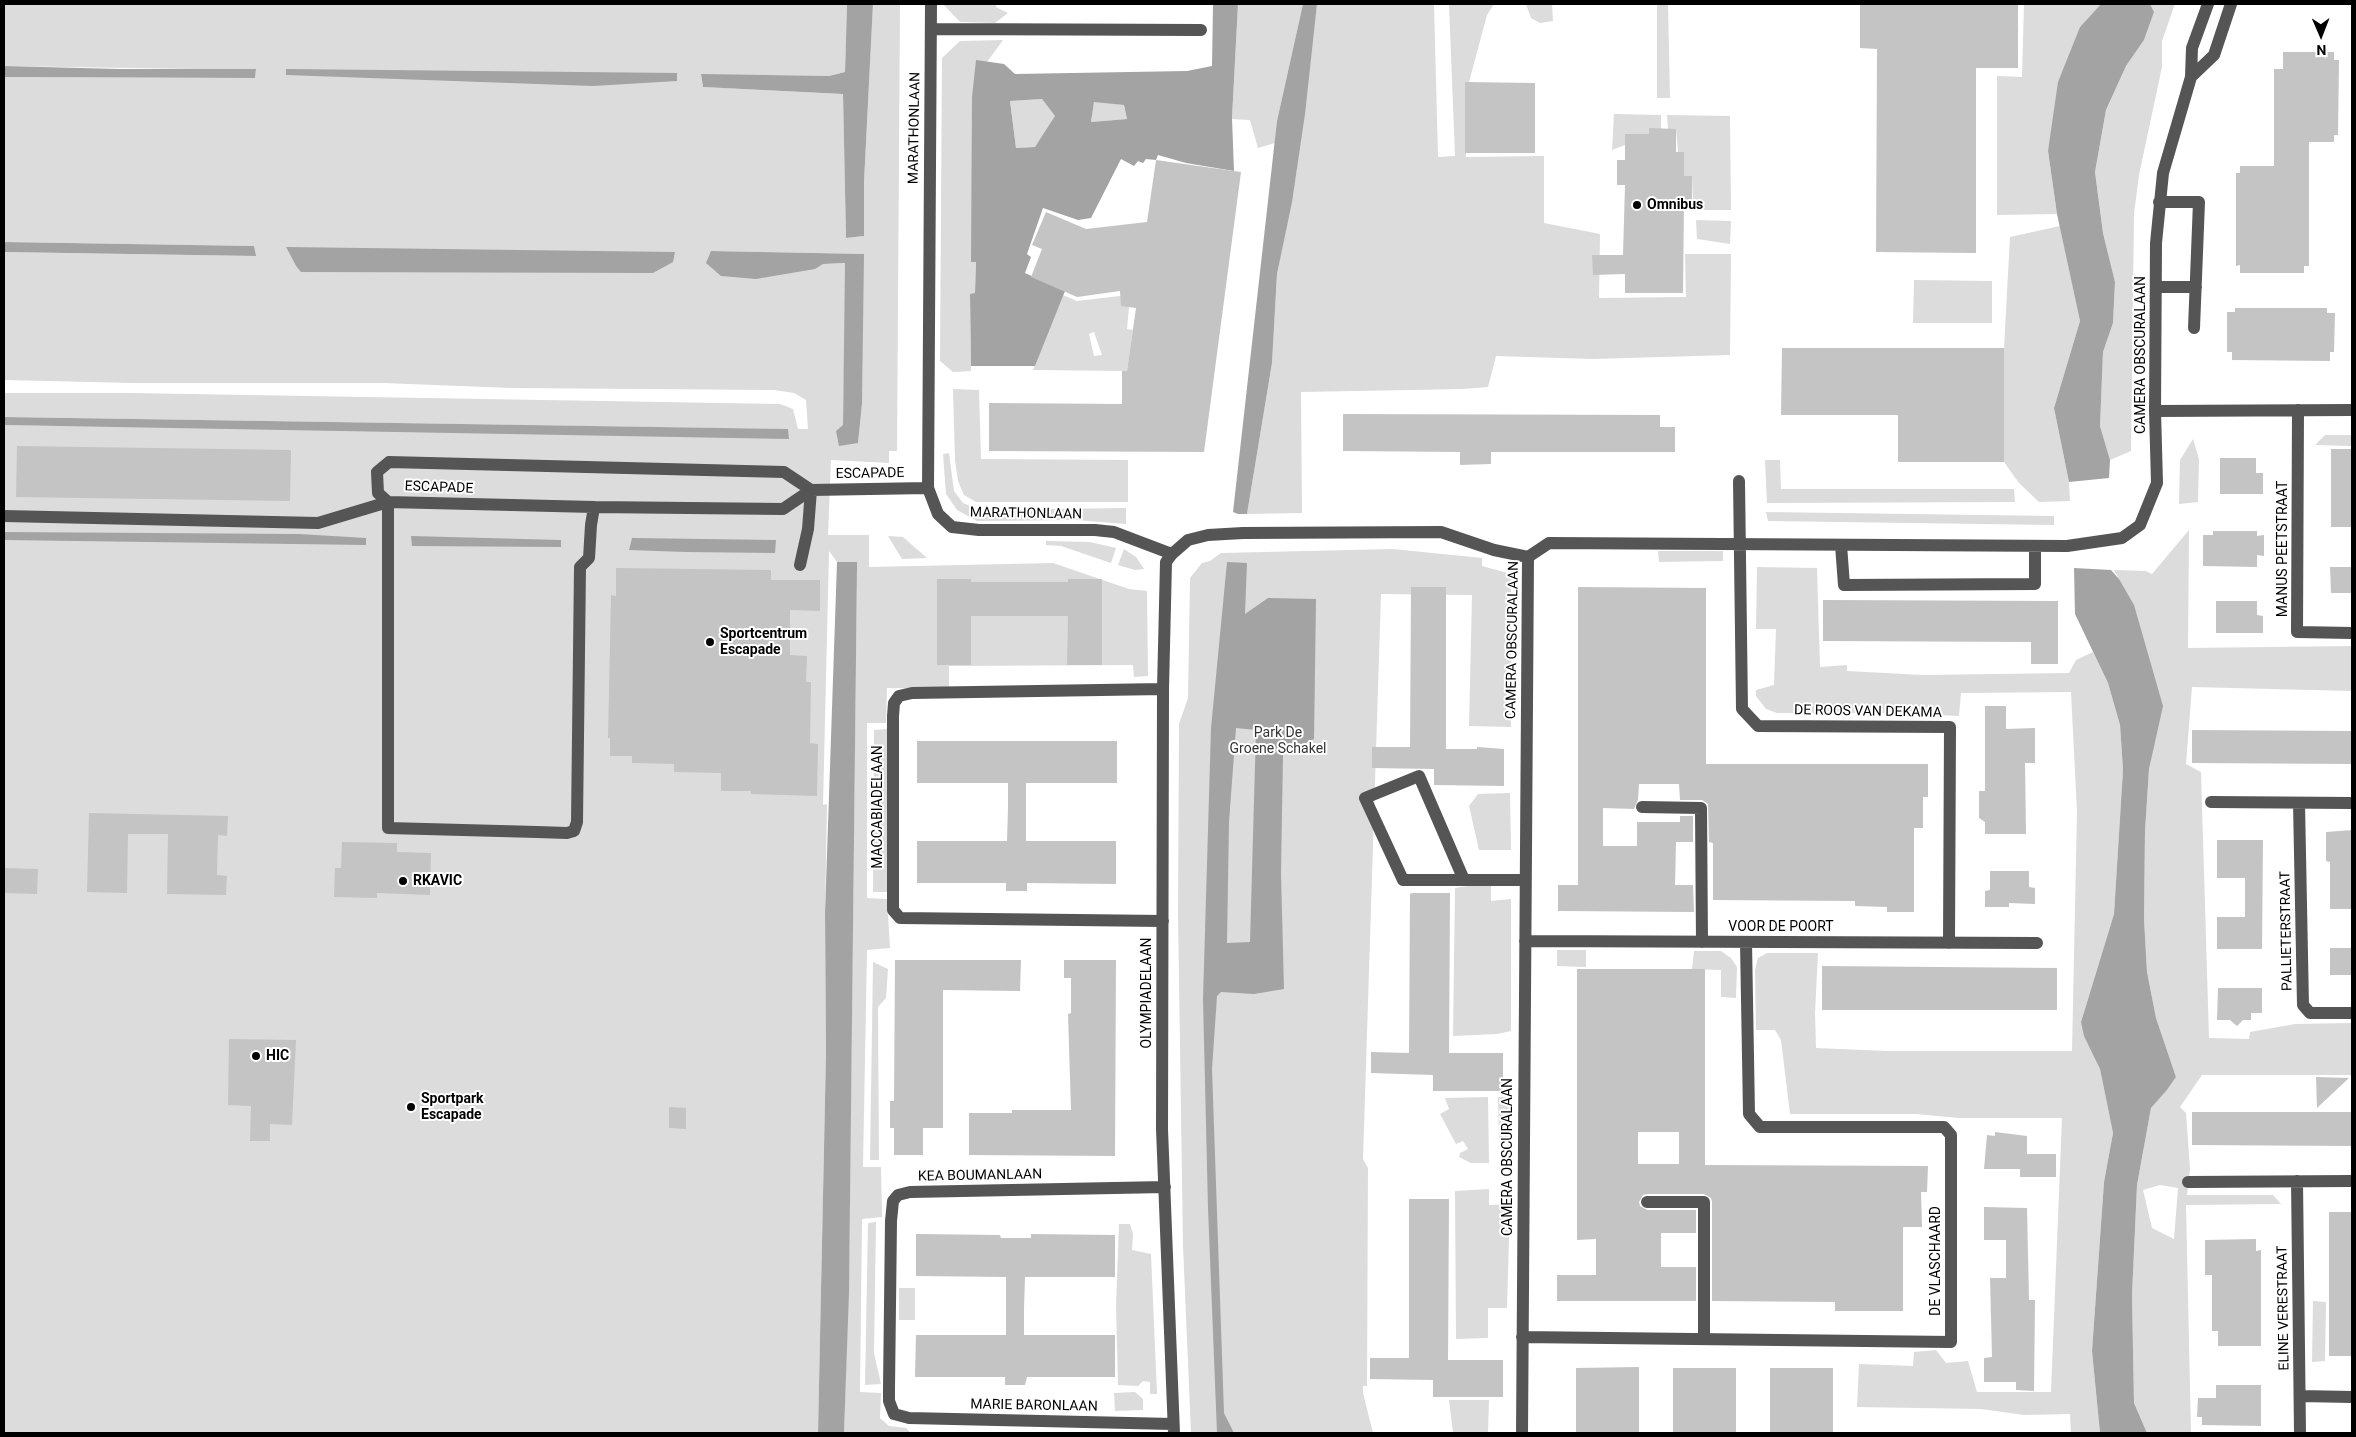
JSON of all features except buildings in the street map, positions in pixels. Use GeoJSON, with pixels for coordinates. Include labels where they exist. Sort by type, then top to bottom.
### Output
{"type":"FeatureCollection","features":[{"type":"Feature","properties":{"kind":"street","name":"MARATHONLAAN"},"geometry":{"type":"LineString","coordinates":[[931,4],[928,488],[938,514],[952,527],[979,530],[1095,530],[1114,532],[1172,554]]}},
{"type":"Feature","properties":{"kind":"street","name":"CAMERA OBSCURALAAN"},"geometry":{"type":"LineString","coordinates":[[1522,1433],[1528,557],[1549,543],[2067,546],[2122,538],[2140,525],[2157,483],[2155,411],[2159,202],[2167,158],[2191,77],[2192,48],[2208,4]]}},
{"type":"Feature","properties":{"kind":"street","name":"CAMERA OBSCURALAAN"},"geometry":{"type":"LineString","coordinates":[[2191,77],[2214,54],[2231,4]]}},
{"type":"Feature","properties":{"kind":"street"},"geometry":{"type":"LineString","coordinates":[[931,29],[1201,30]]}},
{"type":"Feature","properties":{"kind":"street"},"geometry":{"type":"LineString","coordinates":[[2159,202],[2199,202],[2194,328]]}},
{"type":"Feature","properties":{"kind":"street"},"geometry":{"type":"LineString","coordinates":[[2156,287],[2196,287]]}},
{"type":"Feature","properties":{"kind":"street","name":"MANUS PEETSTRAAT"},"geometry":{"type":"LineString","coordinates":[[2298,410],[2297,632],[2352,632]]}},
{"type":"Feature","properties":{"kind":"street"},"geometry":{"type":"LineString","coordinates":[[2155,411],[2352,410]]}},
{"type":"Feature","properties":{"kind":"street","name":"ESCAPADE"},"geometry":{"type":"LineString","coordinates":[[811,490],[784,472],[389,462],[377,472],[378,493],[388,502],[783,509],[811,490],[928,488]]}},
{"type":"Feature","properties":{"kind":"street"},"geometry":{"type":"LineString","coordinates":[[1740,481],[1742,544]]}},
{"type":"Feature","properties":{"kind":"street"},"geometry":{"type":"LineString","coordinates":[[800,565],[808,529],[811,490]]}},
{"type":"Feature","properties":{"kind":"street"},"geometry":{"type":"LineString","coordinates":[[4,516],[318,523],[388,502],[388,828],[568,832],[574,831],[577,822],[580,567],[589,558],[594,507]]}},
{"type":"Feature","properties":{"kind":"street"},"geometry":{"type":"LineString","coordinates":[[1172,554],[1188,540],[1208,536],[1441,532],[1494,550],[1528,557]]}},
{"type":"Feature","properties":{"kind":"street","name":"DE ROOS VAN DEKAMA"},"geometry":{"type":"LineString","coordinates":[[1742,544],[1742,709],[1758,726],[1950,727],[1949,943]]}},
{"type":"Feature","properties":{"kind":"street"},"geometry":{"type":"LineString","coordinates":[[1841,545],[1844,585],[2035,584],[2035,546]]}},
{"type":"Feature","properties":{"kind":"street","name":"OLYMPIADELAAN"},"geometry":{"type":"LineString","coordinates":[[1172,554],[1166,562],[1164,577],[1162,1129],[1173,1428]]}},
{"type":"Feature","properties":{"kind":"street","name":"MACCABIADELAAN"},"geometry":{"type":"LineString","coordinates":[[1162,922],[900,918],[893,910],[892,716],[894,703],[900,696],[912,693],[1163,689]]}},
{"type":"Feature","properties":{"kind":"street"},"geometry":{"type":"LineString","coordinates":[[1464,880],[1419,776],[1365,798],[1403,880],[1464,880],[1525,880]]}},
{"type":"Feature","properties":{"kind":"street"},"geometry":{"type":"LineString","coordinates":[[2211,802],[2352,803]]}},
{"type":"Feature","properties":{"kind":"street","name":"PALLIETERSTRAAT"},"geometry":{"type":"LineString","coordinates":[[2299,803],[2303,1005],[2310,1013],[2352,1013]]}},
{"type":"Feature","properties":{"kind":"street"},"geometry":{"type":"LineString","coordinates":[[1642,807],[1701,808],[1702,942]]}},
{"type":"Feature","properties":{"kind":"street","name":"VOOR DE POORT"},"geometry":{"type":"LineString","coordinates":[[1525,941],[2037,943]]}},
{"type":"Feature","properties":{"kind":"street","name":"DE VLASCHAARD"},"geometry":{"type":"LineString","coordinates":[[1522,1337],[1951,1342],[1951,1135],[1944,1127],[1760,1127],[1748,1114],[1746,942]]}},
{"type":"Feature","properties":{"kind":"street","name":"ELINE VERESTRAAT"},"geometry":{"type":"LineString","coordinates":[[2297,1181],[2300,1433]]}},
{"type":"Feature","properties":{"kind":"street"},"geometry":{"type":"LineString","coordinates":[[2188,1182],[2352,1181]]}},
{"type":"Feature","properties":{"kind":"street","name":"KEA BOUMANLAAN"},"geometry":{"type":"LineString","coordinates":[[894,1414],[889,1401],[890,1221],[893,1201],[898,1195],[910,1192],[1165,1187]]}},
{"type":"Feature","properties":{"kind":"street"},"geometry":{"type":"LineString","coordinates":[[1647,1202],[1704,1202],[1704,1339]]}},
{"type":"Feature","properties":{"kind":"street"},"geometry":{"type":"LineString","coordinates":[[2300,1396],[2352,1396]]}},
{"type":"Feature","properties":{"kind":"street","name":"MARIE BARONLAAN"},"geometry":{"type":"LineString","coordinates":[[894,1414],[909,1418],[1173,1428]]}},
{"type":"Feature","properties":{"kind":"green space","name":"Sportpark Escapade"},"geometry":{"type":"Polygon","coordinates":[[[4,4],[847,4],[845,72],[829,76],[701,75],[703,87],[843,94],[846,238],[864,236],[864,182],[873,4],[900,4],[897,451],[889,451],[889,463],[831,460],[828,535],[869,535],[869,567],[1053,563],[1129,589],[1147,591],[1148,676],[1134,677],[1133,665],[949,666],[949,689],[887,688],[886,723],[867,723],[867,898],[887,899],[890,948],[867,950],[863,1167],[881,1167],[882,1217],[862,1219],[860,1392],[881,1393],[880,1418],[889,1426],[906,1428],[911,1433],[844,1433],[849,1269],[857,566],[837,562],[829,551],[823,805],[827,804],[825,913],[826,1052],[818,1433],[4,1433],[4,425],[730,434],[779,429],[4,417],[4,393],[130,393],[780,404],[793,409],[798,429],[808,429],[806,400],[794,393],[774,390],[511,388],[384,383],[133,383],[4,380],[4,252],[255,256],[254,246],[4,242],[4,77],[255,78],[256,70],[4,66],[4,4]],[[286,247],[296,266],[302,272],[333,271],[286,247]],[[711,251],[823,264],[846,263],[843,426],[836,431],[858,443],[862,404],[863,254],[711,251]]]}},
{"type":"Feature","properties":{"kind":"green space"},"geometry":{"type":"Polygon","coordinates":[[[943,4],[996,4],[996,7],[1008,13],[995,23],[960,22],[943,4]]]}},
{"type":"Feature","properties":{"kind":"green space"},"geometry":{"type":"Polygon","coordinates":[[[1238,4],[1303,4],[1277,121],[1275,143],[1258,148],[1250,120],[1232,119],[1238,4]]]}},
{"type":"Feature","properties":{"kind":"green space"},"geometry":{"type":"Polygon","coordinates":[[[1317,4],[1434,4],[1438,157],[1455,156],[1449,4],[1494,4],[1487,15],[1465,97],[1466,157],[1544,156],[1544,223],[1600,234],[1599,298],[1686,297],[1685,254],[1731,254],[1730,355],[1593,359],[1496,356],[1488,387],[1301,392],[1302,513],[1247,514],[1272,363],[1277,274],[1296,174],[1317,4]]]}},
{"type":"Feature","properties":{"kind":"green space"},"geometry":{"type":"Polygon","coordinates":[[[1526,4],[1552,4],[1553,21],[1540,23],[1531,18],[1526,4]]]}},
{"type":"Feature","properties":{"kind":"green space"},"geometry":{"type":"Polygon","coordinates":[[[1657,4],[1668,4],[1670,98],[1657,98],[1657,4]]]}},
{"type":"Feature","properties":{"kind":"green space"},"geometry":{"type":"Polygon","coordinates":[[[2024,4],[2101,4],[2080,27],[2048,151],[2057,214],[1997,215],[1997,76],[2022,77],[2024,4]]]}},
{"type":"Feature","properties":{"kind":"green space"},"geometry":{"type":"Polygon","coordinates":[[[2150,4],[2175,4],[2162,41],[2162,67],[2139,175],[2134,214],[2131,451],[2110,460],[2100,426],[2103,352],[2113,323],[2115,282],[2103,233],[2095,172],[2106,110],[2126,66],[2144,40],[2154,12],[2150,4]]]}},
{"type":"Feature","properties":{"kind":"green space"},"geometry":{"type":"Polygon","coordinates":[[[1003,40],[987,62],[976,61],[971,262],[976,261],[975,294],[970,294],[971,371],[953,372],[940,361],[942,58],[960,41],[1003,40]]]}},
{"type":"Feature","properties":{"kind":"green space"},"geometry":{"type":"Polygon","coordinates":[[[1042,99],[1056,117],[1035,147],[1016,148],[1010,101],[1042,99]]]}},
{"type":"Feature","properties":{"kind":"green space"},"geometry":{"type":"Polygon","coordinates":[[[1094,101],[1124,105],[1127,119],[1091,122],[1094,101]]]}},
{"type":"Feature","properties":{"kind":"green space"},"geometry":{"type":"Polygon","coordinates":[[[1614,114],[1661,115],[1661,129],[1649,129],[1649,134],[1625,134],[1625,145],[1612,150],[1614,114]]]}},
{"type":"Feature","properties":{"kind":"green space"},"geometry":{"type":"Polygon","coordinates":[[[1667,115],[1730,116],[1731,210],[1687,210],[1686,203],[1693,203],[1692,176],[1684,176],[1678,152],[1676,129],[1668,129],[1667,115]]]}},
{"type":"Feature","properties":{"kind":"green space"},"geometry":{"type":"Polygon","coordinates":[[[1696,220],[1731,221],[1730,244],[1697,239],[1696,220]]]}},
{"type":"Feature","properties":{"kind":"green space"},"geometry":{"type":"Polygon","coordinates":[[[2060,226],[2080,321],[2054,408],[2069,482],[2070,501],[2039,502],[2019,483],[2004,462],[2004,348],[2010,237],[2060,226]]]}},
{"type":"Feature","properties":{"kind":"green space"},"geometry":{"type":"Polygon","coordinates":[[[1914,280],[1992,281],[1992,323],[1913,323],[1914,280]]]}},
{"type":"Feature","properties":{"kind":"green space"},"geometry":{"type":"Polygon","coordinates":[[[1063,295],[1077,301],[1120,296],[1129,307],[1127,329],[1133,330],[1127,371],[1033,370],[1063,295]],[[1094,332],[1089,334],[1094,356],[1102,355],[1094,332]]]}},
{"type":"Feature","properties":{"kind":"green space"},"geometry":{"type":"Polygon","coordinates":[[[953,389],[979,390],[981,459],[1128,460],[1128,502],[976,502],[964,495],[958,481],[955,460],[953,389]]]}},
{"type":"Feature","properties":{"kind":"green space"},"geometry":{"type":"Polygon","coordinates":[[[2325,435],[2352,435],[2352,446],[2315,445],[2325,435]]]}},
{"type":"Feature","properties":{"kind":"green space"},"geometry":{"type":"Polygon","coordinates":[[[2193,439],[2199,459],[2198,502],[2179,504],[2180,460],[2193,439]]]}},
{"type":"Feature","properties":{"kind":"green space"},"geometry":{"type":"Polygon","coordinates":[[[949,453],[954,491],[963,503],[980,510],[1126,508],[1126,524],[1076,520],[977,521],[957,510],[946,494],[943,454],[949,453]]]}},
{"type":"Feature","properties":{"kind":"green space"},"geometry":{"type":"Polygon","coordinates":[[[1765,460],[1780,460],[1781,489],[2014,489],[2015,502],[1767,503],[1765,460]]]}},
{"type":"Feature","properties":{"kind":"green space"},"geometry":{"type":"Polygon","coordinates":[[[1766,512],[2054,516],[2054,525],[1768,521],[1766,512]]]}},
{"type":"Feature","properties":{"kind":"green space"},"geometry":{"type":"Polygon","coordinates":[[[2189,530],[2188,648],[2352,646],[2352,691],[2192,687],[2186,764],[2201,772],[2209,1038],[2249,1039],[2250,1032],[2295,1024],[2352,1023],[2352,1075],[2202,1075],[2180,1107],[2186,1113],[2190,1169],[2187,1195],[2273,1195],[2281,1204],[2186,1205],[2191,1433],[2147,1433],[2134,1403],[2132,1295],[2137,1185],[2151,1108],[2176,1077],[2156,1018],[2147,972],[2144,919],[2145,831],[2149,769],[2161,701],[2119,579],[2114,570],[2146,571],[2152,574],[2189,530]],[[2160,1185],[2143,1190],[2152,1228],[2174,1239],[2178,1188],[2160,1185]]]}},
{"type":"Feature","properties":{"kind":"green space"},"geometry":{"type":"Polygon","coordinates":[[[888,536],[903,537],[927,558],[902,559],[888,536]]]}},
{"type":"Feature","properties":{"kind":"green space"},"geometry":{"type":"Polygon","coordinates":[[[1046,541],[1090,542],[1116,548],[1111,563],[1061,546],[1046,545],[1046,541]]]}},
{"type":"Feature","properties":{"kind":"green space"},"geometry":{"type":"Polygon","coordinates":[[[1124,549],[1136,557],[1144,569],[1135,570],[1118,565],[1124,549]]]}},
{"type":"Feature","properties":{"kind":"green space","name":"Park De Groene Schakel"},"geometry":{"type":"Polygon","coordinates":[[[1393,549],[1482,558],[1482,566],[1511,574],[1511,727],[1469,726],[1472,595],[1381,594],[1363,1159],[1368,1168],[1367,1386],[1363,1386],[1363,1393],[1373,1433],[1191,1433],[1183,1246],[1178,914],[1179,724],[1188,698],[1190,578],[1202,563],[1210,561],[1221,553],[1393,549]]]}},
{"type":"Feature","properties":{"kind":"green space"},"geometry":{"type":"Polygon","coordinates":[[[1658,551],[1723,551],[1723,561],[1659,562],[1658,551]]]}},
{"type":"Feature","properties":{"kind":"green space"},"geometry":{"type":"Polygon","coordinates":[[[1757,567],[1817,568],[1820,667],[1847,665],[1847,671],[1923,675],[2069,673],[2076,660],[2093,652],[2108,683],[2120,725],[2123,770],[2114,914],[2081,1022],[2100,1069],[2113,1133],[2104,1182],[2092,1351],[2100,1433],[2071,1433],[2070,1414],[2024,1415],[1981,1409],[1857,1407],[1859,1364],[1913,1366],[1914,1352],[1936,1350],[1946,1363],[1968,1361],[1977,1392],[2051,1392],[2062,1118],[1959,1118],[1916,1114],[1790,1114],[1781,1040],[1775,1030],[1756,1030],[1755,970],[1758,958],[1767,953],[1818,953],[1815,1013],[1816,1048],[1887,1051],[2072,1051],[2077,812],[2071,692],[1961,693],[1959,716],[1894,713],[1777,713],[1766,709],[1756,696],[1756,690],[1774,685],[1776,629],[1756,629],[1757,567]]]}},
{"type":"Feature","properties":{"kind":"green space"},"geometry":{"type":"Polygon","coordinates":[[[887,729],[887,892],[873,892],[874,730],[887,729]]]}},
{"type":"Feature","properties":{"kind":"green space"},"geometry":{"type":"Polygon","coordinates":[[[1510,793],[1511,850],[1479,850],[1469,806],[1478,794],[1510,793]]]}},
{"type":"Feature","properties":{"kind":"green space"},"geometry":{"type":"Polygon","coordinates":[[[1491,886],[1491,901],[1511,899],[1511,1031],[1497,1034],[1453,1036],[1455,888],[1491,886]]]}},
{"type":"Feature","properties":{"kind":"green space"},"geometry":{"type":"Polygon","coordinates":[[[1557,950],[1586,950],[1586,967],[1557,966],[1557,950]]]}},
{"type":"Feature","properties":{"kind":"green space"},"geometry":{"type":"Polygon","coordinates":[[[1694,951],[1721,951],[1731,958],[1737,967],[1736,998],[1721,997],[1721,970],[1692,969],[1694,951]]]}},
{"type":"Feature","properties":{"kind":"green space"},"geometry":{"type":"Polygon","coordinates":[[[873,962],[888,969],[886,998],[878,1007],[879,1160],[870,1160],[873,962]]]}},
{"type":"Feature","properties":{"kind":"green space"},"geometry":{"type":"Polygon","coordinates":[[[1488,1097],[1489,1163],[1471,1163],[1459,1157],[1460,1153],[1468,1149],[1463,1141],[1456,1144],[1440,1114],[1449,1109],[1445,1098],[1488,1097]]]}},
{"type":"Feature","properties":{"kind":"green space"},"geometry":{"type":"Polygon","coordinates":[[[1498,1097],[1511,1097],[1511,1141],[1499,1141],[1498,1097]]]}},
{"type":"Feature","properties":{"kind":"green space"},"geometry":{"type":"Polygon","coordinates":[[[1489,1189],[1489,1205],[1510,1204],[1507,1308],[1488,1308],[1488,1338],[1456,1339],[1455,1191],[1489,1189]]]}},
{"type":"Feature","properties":{"kind":"green space"},"geometry":{"type":"Polygon","coordinates":[[[876,1222],[874,1353],[881,1384],[865,1385],[868,1223],[876,1222]]]}},
{"type":"Feature","properties":{"kind":"green space"},"geometry":{"type":"Polygon","coordinates":[[[1119,1224],[1130,1224],[1133,1234],[1132,1250],[1151,1254],[1157,1394],[1150,1394],[1150,1382],[1143,1381],[1138,1386],[1118,1385],[1116,1306],[1119,1224]]]}},
{"type":"Feature","properties":{"kind":"green space"},"geometry":{"type":"Polygon","coordinates":[[[899,1288],[915,1288],[915,1320],[899,1320],[899,1288]]]}},
{"type":"Feature","properties":{"kind":"green space"},"geometry":{"type":"Polygon","coordinates":[[[2313,1301],[2326,1302],[2325,1361],[2312,1362],[2313,1301]]]}},
{"type":"Feature","properties":{"kind":"green space"},"geometry":{"type":"Polygon","coordinates":[[[1135,1392],[1143,1399],[1143,1410],[1115,1411],[1114,1393],[1135,1392]]]}},
{"type":"Feature","properties":{"kind":"green space"},"geometry":{"type":"Polygon","coordinates":[[[1449,1400],[1489,1400],[1488,1433],[1453,1433],[1449,1400]]]}},
{"type":"Feature","properties":{"kind":"shaded area"},"geometry":{"type":"Polygon","coordinates":[[[847,4],[873,4],[864,182],[864,236],[846,238],[843,94],[703,87],[701,74],[829,76],[845,72],[847,4]]]}},
{"type":"Feature","properties":{"kind":"shaded area"},"geometry":{"type":"Polygon","coordinates":[[[1213,4],[1238,4],[1232,118],[1234,171],[1186,163],[1158,155],[1156,160],[1146,159],[1143,163],[1138,161],[1134,166],[1121,159],[1091,218],[1078,220],[1043,208],[1027,254],[1031,257],[1025,273],[1065,291],[1035,366],[971,366],[970,294],[975,293],[976,262],[971,262],[972,97],[976,60],[1004,64],[1015,74],[1187,71],[1212,66],[1213,4]],[[1042,99],[1010,101],[1016,148],[1035,147],[1055,116],[1042,99]],[[1094,102],[1091,122],[1127,119],[1124,105],[1094,102]]]}},
{"type":"Feature","properties":{"kind":"shaded area"},"geometry":{"type":"Polygon","coordinates":[[[1303,4],[1317,4],[1305,114],[1292,202],[1277,274],[1272,363],[1247,514],[1238,514],[1233,512],[1277,121],[1303,4]]]}},
{"type":"Feature","properties":{"kind":"shaded area"},"geometry":{"type":"Polygon","coordinates":[[[2101,4],[2150,4],[2154,12],[2144,40],[2126,66],[2106,110],[2095,172],[2103,233],[2115,282],[2113,323],[2103,352],[2100,426],[2110,460],[2109,478],[2069,482],[2054,408],[2080,321],[2057,214],[2048,151],[2058,82],[2080,27],[2101,4]]]}},
{"type":"Feature","properties":{"kind":"shaded area"},"geometry":{"type":"Polygon","coordinates":[[[4,66],[120,69],[256,69],[255,78],[4,77],[4,66]]]}},
{"type":"Feature","properties":{"kind":"shaded area"},"geometry":{"type":"Polygon","coordinates":[[[286,69],[677,73],[677,81],[593,86],[286,75],[286,69]]]}},
{"type":"Feature","properties":{"kind":"shaded area"},"geometry":{"type":"Polygon","coordinates":[[[4,242],[254,246],[256,256],[4,252],[4,242]]]}},
{"type":"Feature","properties":{"kind":"shaded area"},"geometry":{"type":"Polygon","coordinates":[[[286,247],[675,252],[673,262],[653,273],[301,272],[286,247]]]}},
{"type":"Feature","properties":{"kind":"shaded area"},"geometry":{"type":"Polygon","coordinates":[[[711,251],[864,254],[862,404],[858,443],[839,446],[836,431],[843,425],[845,263],[823,264],[815,269],[756,279],[721,276],[706,263],[711,251]]]}},
{"type":"Feature","properties":{"kind":"shaded area"},"geometry":{"type":"Polygon","coordinates":[[[4,417],[788,429],[789,439],[4,425],[4,417]]]}},
{"type":"Feature","properties":{"kind":"shaded area"},"geometry":{"type":"Polygon","coordinates":[[[4,532],[299,534],[366,538],[366,545],[4,540],[4,532]]]}},
{"type":"Feature","properties":{"kind":"shaded area"},"geometry":{"type":"Polygon","coordinates":[[[411,536],[561,540],[561,547],[412,546],[411,536]]]}},
{"type":"Feature","properties":{"kind":"shaded area"},"geometry":{"type":"Polygon","coordinates":[[[632,538],[776,540],[775,553],[685,552],[629,550],[632,538]]]}},
{"type":"Feature","properties":{"kind":"shaded area"},"geometry":{"type":"Polygon","coordinates":[[[837,562],[857,562],[849,1292],[844,1433],[818,1433],[826,1052],[825,913],[837,562]]]}},
{"type":"Feature","properties":{"kind":"shaded area"},"geometry":{"type":"Polygon","coordinates":[[[1227,562],[1247,563],[1245,614],[1268,598],[1316,599],[1314,739],[1283,754],[1281,873],[1284,989],[1254,994],[1221,992],[1217,996],[1212,1069],[1224,1413],[1234,1433],[1217,1433],[1208,1208],[1203,999],[1211,728],[1227,562]],[[1236,728],[1229,822],[1227,943],[1250,942],[1256,730],[1236,728]]]}},
{"type":"Feature","properties":{"kind":"shaded area"},"geometry":{"type":"Polygon","coordinates":[[[2074,568],[2111,570],[2119,579],[2134,605],[2163,706],[2149,769],[2145,831],[2144,919],[2147,972],[2156,1018],[2176,1077],[2151,1108],[2137,1185],[2132,1295],[2134,1403],[2147,1433],[2100,1433],[2092,1351],[2104,1182],[2113,1133],[2100,1069],[2084,1036],[2081,1022],[2114,914],[2123,770],[2120,725],[2108,683],[2075,614],[2074,568]]]}},
{"type":"Feature","properties":{"kind":"place","name":"Omnibus"},"geometry":{"type":"Point","coordinates":[1637,205]}},
{"type":"Feature","properties":{"kind":"place","name":"Sportcentrum Escapade"},"geometry":{"type":"Point","coordinates":[710,642]}},
{"type":"Feature","properties":{"kind":"place","name":"RKAVIC"},"geometry":{"type":"Point","coordinates":[403,881]}},
{"type":"Feature","properties":{"kind":"place","name":"HIC"},"geometry":{"type":"Point","coordinates":[256,1056]}},
{"type":"Feature","properties":{"kind":"place","name":"Sportpark Escapade"},"geometry":{"type":"Point","coordinates":[411,1107]}}]}
